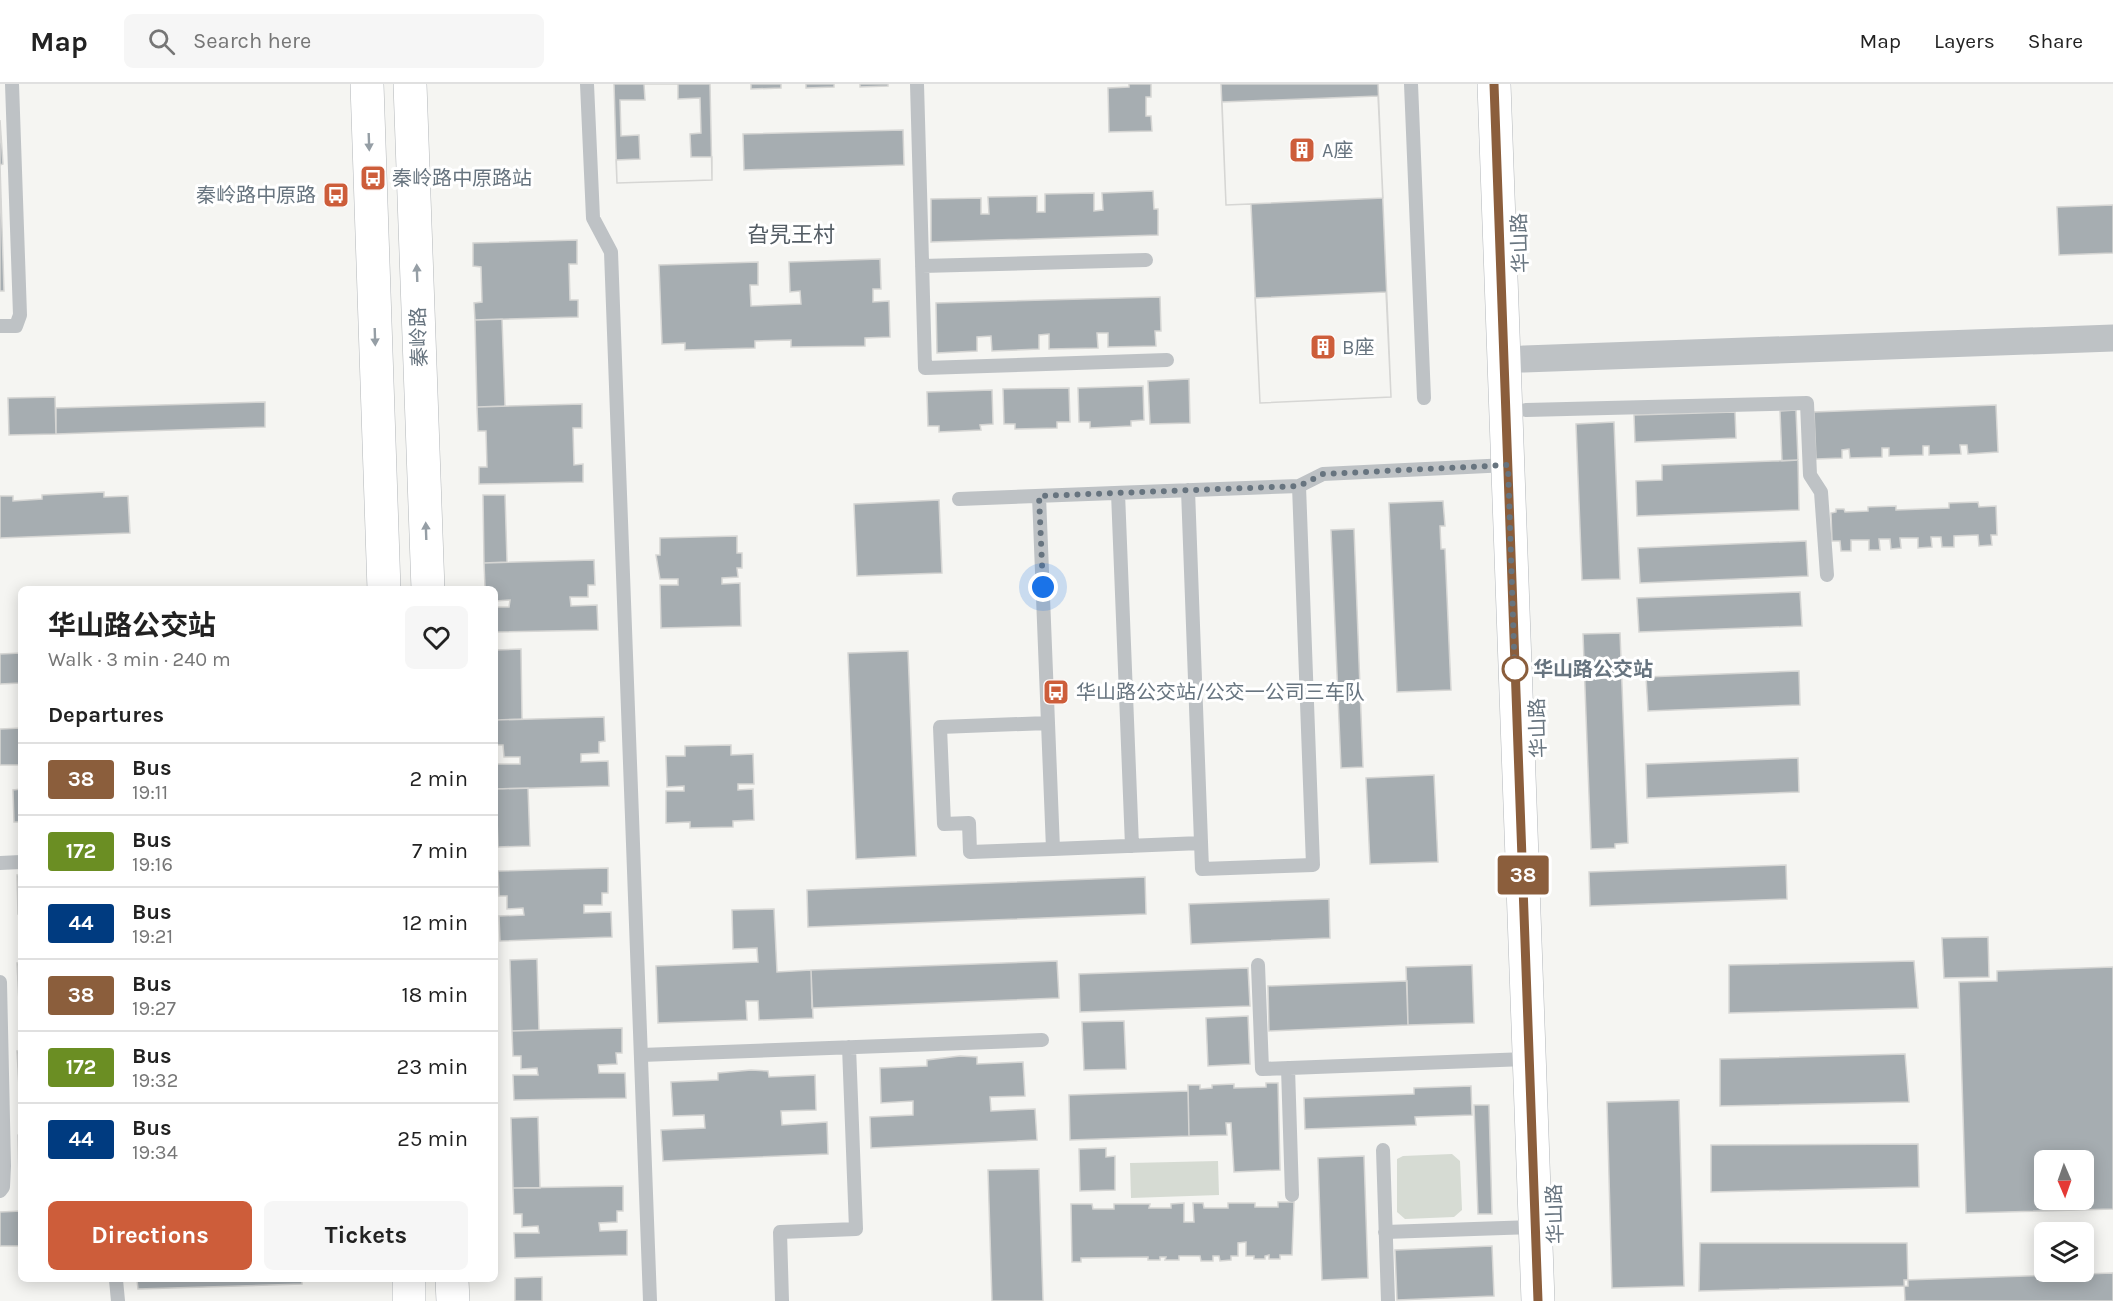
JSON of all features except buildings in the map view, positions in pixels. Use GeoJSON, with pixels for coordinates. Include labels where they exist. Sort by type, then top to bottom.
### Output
{"type":"FeatureCollection","features":[{"type":"Feature","properties":{"kind":"street"},"geometry":{"type":"LineString","coordinates":[[367,84],[384,586]]}},
{"type":"Feature","properties":{"kind":"street","name":"秦岭路"},"geometry":{"type":"LineString","coordinates":[[410,84],[428,586]]}},
{"type":"Feature","properties":{"kind":"street","name":"华山路"},"geometry":{"type":"LineString","coordinates":[[1494,84],[1538,1301]]}},
{"type":"Feature","properties":{"kind":"street","name":"华山路"},"geometry":{"type":"LineString","coordinates":[[1515,84],[1558,1301]]}},
{"type":"Feature","properties":{"kind":"street"},"geometry":{"type":"LineString","coordinates":[[1524,359],[2113,338]]}},
{"type":"Feature","properties":{"kind":"street"},"geometry":{"type":"LineString","coordinates":[[409,1282],[409,1301]]}},
{"type":"Feature","properties":{"kind":"street"},"geometry":{"type":"LineString","coordinates":[[452,1282],[453,1301]]}},
{"type":"Feature","properties":{"kind":"lane"},"geometry":{"type":"LineString","coordinates":[[0,326],[16,326],[20,315],[12,84]]}},
{"type":"Feature","properties":{"kind":"lane"},"geometry":{"type":"LineString","coordinates":[[586,84],[591,210],[611,252],[650,1301]]}},
{"type":"Feature","properties":{"kind":"lane"},"geometry":{"type":"LineString","coordinates":[[916,84],[925,368],[1167,360]]}},
{"type":"Feature","properties":{"kind":"lane"},"geometry":{"type":"LineString","coordinates":[[1411,84],[1424,398]]}},
{"type":"Feature","properties":{"kind":"lane"},"geometry":{"type":"LineString","coordinates":[[922,266],[1146,260]]}},
{"type":"Feature","properties":{"kind":"lane"},"geometry":{"type":"LineString","coordinates":[[1526,410],[1807,403],[1810,475],[1821,492],[1827,575]]}},
{"type":"Feature","properties":{"kind":"lane"},"geometry":{"type":"LineString","coordinates":[[959,499],[1299,486],[1323,474],[1508,465]]}},
{"type":"Feature","properties":{"kind":"lane"},"geometry":{"type":"LineString","coordinates":[[1188,490],[1202,870],[1313,865],[1299,486]]}},
{"type":"Feature","properties":{"kind":"lane"},"geometry":{"type":"LineString","coordinates":[[1118,493],[1132,846]]}},
{"type":"Feature","properties":{"kind":"lane"},"geometry":{"type":"LineString","coordinates":[[1039,496],[1053,849]]}},
{"type":"Feature","properties":{"kind":"lane"},"geometry":{"type":"LineString","coordinates":[[1048,723],[940,727],[944,824],[969,823],[970,852],[1201,843]]}},
{"type":"Feature","properties":{"kind":"lane"},"geometry":{"type":"LineString","coordinates":[[0,863],[18,862]]}},
{"type":"Feature","properties":{"kind":"lane"},"geometry":{"type":"LineString","coordinates":[[1258,965],[1262,1069],[1529,1059]]}},
{"type":"Feature","properties":{"kind":"lane"},"geometry":{"type":"LineString","coordinates":[[0,982],[4,1166],[3,1187],[0,1191]]}},
{"type":"Feature","properties":{"kind":"lane"},"geometry":{"type":"LineString","coordinates":[[641,1055],[1042,1040]]}},
{"type":"Feature","properties":{"kind":"lane"},"geometry":{"type":"LineString","coordinates":[[782,1301],[780,1232],[856,1229],[849,1047]]}},
{"type":"Feature","properties":{"kind":"lane"},"geometry":{"type":"LineString","coordinates":[[1288,1068],[1292,1194]]}},
{"type":"Feature","properties":{"kind":"lane"},"geometry":{"type":"LineString","coordinates":[[1383,1150],[1388,1301]]}},
{"type":"Feature","properties":{"kind":"lane"},"geometry":{"type":"LineString","coordinates":[[1385,1232],[1535,1227]]}},
{"type":"Feature","properties":{"kind":"lane"},"geometry":{"type":"LineString","coordinates":[[116,1282],[118,1301]]}},
{"type":"Feature","properties":{"kind":"shaded area"},"geometry":{"type":"Polygon","coordinates":[[[1452,1154],[1460,1161],[1462,1210],[1454,1217],[1405,1219],[1397,1212],[1397,1159],[1403,1156],[1452,1154]]]}},
{"type":"Feature","properties":{"kind":"shaded area"},"geometry":{"type":"Polygon","coordinates":[[[1218,1161],[1219,1195],[1131,1198],[1130,1163],[1218,1161]]]}},
{"type":"Feature","properties":{"kind":"bus line","name":"38"},"geometry":{"type":"LineString","coordinates":[[1494,84],[1538,1301]]}},
{"type":"Feature","properties":{"kind":"place","name":"A座"},"geometry":{"type":"Point","coordinates":[1302,150]}},
{"type":"Feature","properties":{"kind":"place","name":"秦岭路中原路站"},"geometry":{"type":"Point","coordinates":[373,178]}},
{"type":"Feature","properties":{"kind":"place","name":"秦岭路中原路"},"geometry":{"type":"Point","coordinates":[336,195]}},
{"type":"Feature","properties":{"kind":"place","name":"B座"},"geometry":{"type":"Point","coordinates":[1323,347]}},
{"type":"Feature","properties":{"kind":"place","name":"华山路公交站"},"geometry":{"type":"Point","coordinates":[1515,669]}},
{"type":"Feature","properties":{"kind":"place","name":"华山路公交站/公交一公司三车队"},"geometry":{"type":"Point","coordinates":[1056,692]}},
{"type":"Feature","properties":{"kind":"district","name":"旮旯王村"},"geometry":{"type":"Point","coordinates":[791,235]}},
{"type":"Feature","properties":{"kind":"route"},"geometry":{"type":"LineString","coordinates":[[1043,587],[1039,496],[1299,486],[1323,474],[1508,465],[1515,679],[1515,669]]}}]}
